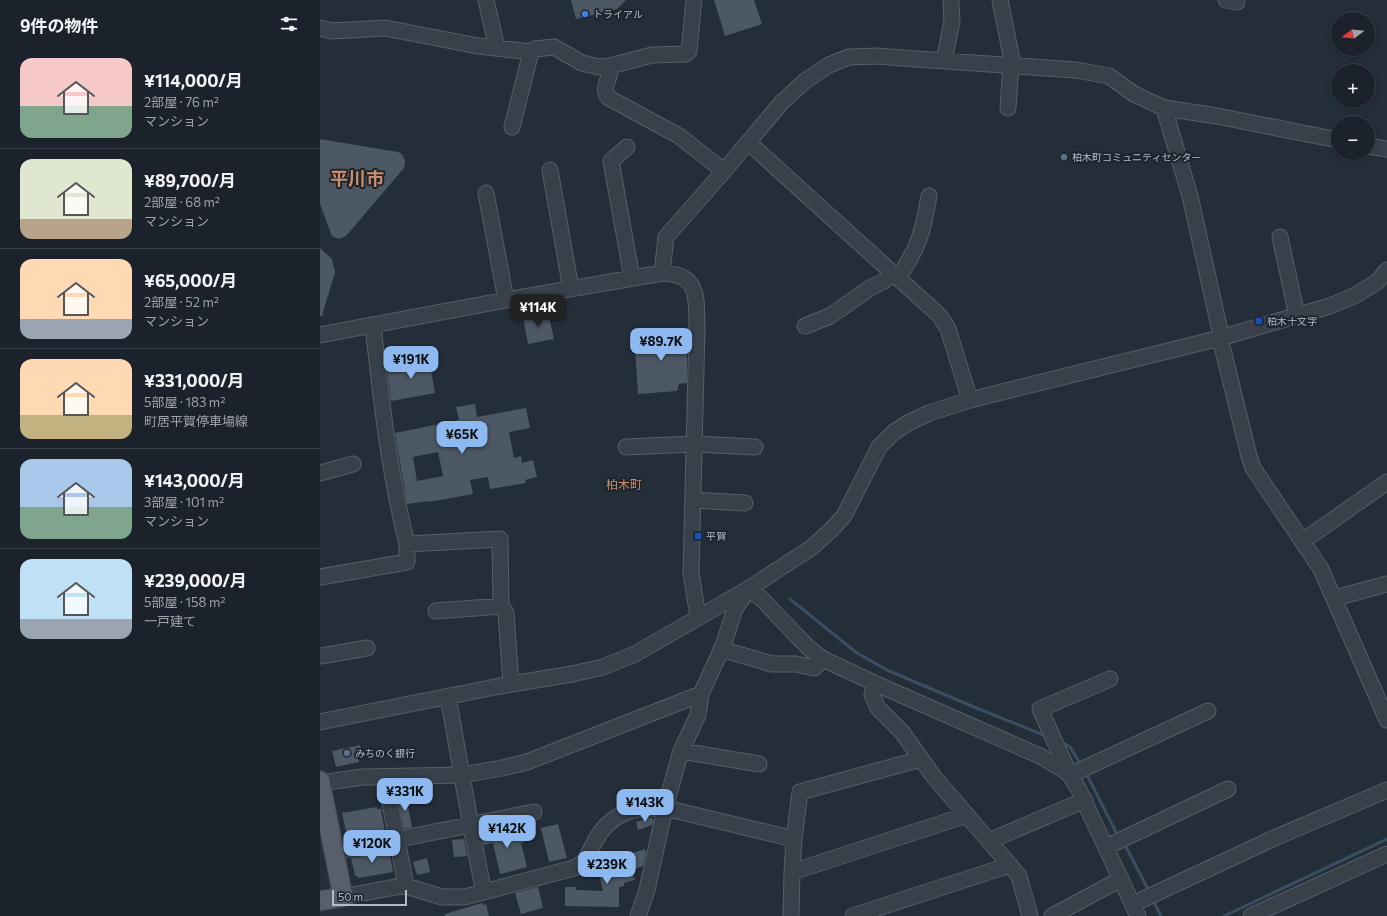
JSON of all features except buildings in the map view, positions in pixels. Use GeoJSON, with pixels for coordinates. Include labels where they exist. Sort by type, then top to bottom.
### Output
{"type":"FeatureCollection","features":[{"type":"Feature","properties":{"kind":"main road"},"geometry":{"type":"LineString","coordinates":[[320,782],[343,897],[320,902]]}},
{"type":"Feature","properties":{"kind":"street"},"geometry":{"type":"LineString","coordinates":[[486,0],[498,48]]}},
{"type":"Feature","properties":{"kind":"street"},"geometry":{"type":"LineString","coordinates":[[320,28],[332,31],[385,28],[478,46],[531,52],[535,49],[554,47],[582,63],[598,67],[610,66],[652,55],[686,54],[689,51],[694,0]]}},
{"type":"Feature","properties":{"kind":"street"},"geometry":{"type":"LineString","coordinates":[[1000,0],[1012,65],[1008,108]]}},
{"type":"Feature","properties":{"kind":"street"},"geometry":{"type":"LineString","coordinates":[[944,60],[952,21],[951,2]]}},
{"type":"Feature","properties":{"kind":"street"},"geometry":{"type":"LineString","coordinates":[[512,128],[531,52]]}},
{"type":"Feature","properties":{"kind":"street"},"geometry":{"type":"LineString","coordinates":[[662,273],[666,237],[782,102],[805,81],[829,65],[849,57],[878,56],[1076,70],[1109,76],[1134,94],[1164,108],[1217,116],[1331,139]]}},
{"type":"Feature","properties":{"kind":"street"},"geometry":{"type":"LineString","coordinates":[[610,66],[612,71],[604,88],[605,94],[609,98],[678,136],[724,171]]}},
{"type":"Feature","properties":{"kind":"street"},"geometry":{"type":"LineString","coordinates":[[1164,108],[1190,196],[1220,331],[1220,338],[1253,468],[1322,569],[1387,720]]}},
{"type":"Feature","properties":{"kind":"street"},"geometry":{"type":"LineString","coordinates":[[748,142],[940,316],[948,328],[970,400]]}},
{"type":"Feature","properties":{"kind":"street"},"geometry":{"type":"LineString","coordinates":[[627,147],[611,161],[632,278]]}},
{"type":"Feature","properties":{"kind":"street"},"geometry":{"type":"LineString","coordinates":[[1375,147],[1387,149]]}},
{"type":"Feature","properties":{"kind":"street"},"geometry":{"type":"LineString","coordinates":[[550,170],[571,289]]}},
{"type":"Feature","properties":{"kind":"street"},"geometry":{"type":"LineString","coordinates":[[486,193],[506,300]]}},
{"type":"Feature","properties":{"kind":"street"},"geometry":{"type":"LineString","coordinates":[[806,326],[830,316],[870,288],[896,275],[913,254],[922,232],[929,196]]}},
{"type":"Feature","properties":{"kind":"street"},"geometry":{"type":"LineString","coordinates":[[1280,237],[1296,316]]}},
{"type":"Feature","properties":{"kind":"street"},"geometry":{"type":"LineString","coordinates":[[320,722],[511,684],[572,674],[603,666],[635,654],[748,589],[811,548],[844,516],[879,447],[894,432],[929,413],[970,400],[1220,338],[1330,306],[1354,296],[1377,282],[1387,270]]}},
{"type":"Feature","properties":{"kind":"street"},"geometry":{"type":"LineString","coordinates":[[320,335],[506,300],[662,273],[674,273],[689,281],[695,292],[697,329],[692,573],[698,617]]}},
{"type":"Feature","properties":{"kind":"street"},"geometry":{"type":"LineString","coordinates":[[320,576],[407,562],[407,544],[398,511],[382,409],[373,325]]}},
{"type":"Feature","properties":{"kind":"street"},"geometry":{"type":"LineString","coordinates":[[626,447],[694,444],[755,447]]}},
{"type":"Feature","properties":{"kind":"street"},"geometry":{"type":"LineString","coordinates":[[320,473],[354,464]]}},
{"type":"Feature","properties":{"kind":"street"},"geometry":{"type":"LineString","coordinates":[[1303,541],[1387,482]]}},
{"type":"Feature","properties":{"kind":"street"},"geometry":{"type":"LineString","coordinates":[[693,500],[745,503]]}},
{"type":"Feature","properties":{"kind":"street"},"geometry":{"type":"LineString","coordinates":[[407,544],[500,539],[501,606],[506,613],[511,684]]}},
{"type":"Feature","properties":{"kind":"street"},"geometry":{"type":"LineString","coordinates":[[1335,598],[1387,584]]}},
{"type":"Feature","properties":{"kind":"street"},"geometry":{"type":"LineString","coordinates":[[638,916],[647,890],[665,808],[681,750],[698,714],[701,694],[721,649],[735,609],[748,589]]}},
{"type":"Feature","properties":{"kind":"street"},"geometry":{"type":"LineString","coordinates":[[748,589],[761,598],[809,648],[822,659],[1040,756],[1070,775]]}},
{"type":"Feature","properties":{"kind":"street"},"geometry":{"type":"LineString","coordinates":[[436,611],[501,606]]}},
{"type":"Feature","properties":{"kind":"street"},"geometry":{"type":"LineString","coordinates":[[320,656],[367,648]]}},
{"type":"Feature","properties":{"kind":"street"},"geometry":{"type":"LineString","coordinates":[[721,649],[772,664],[796,664],[814,668],[822,659]]}},
{"type":"Feature","properties":{"kind":"street"},"geometry":{"type":"LineString","coordinates":[[1110,679],[1040,709],[1070,775],[1085,800],[1136,910],[1272,839],[1387,790]]}},
{"type":"Feature","properties":{"kind":"street"},"geometry":{"type":"LineString","coordinates":[[874,683],[872,695],[878,708],[902,732],[921,759],[1019,876],[1030,916]]}},
{"type":"Feature","properties":{"kind":"street"},"geometry":{"type":"LineString","coordinates":[[320,782],[363,776],[385,777],[462,775],[502,768],[527,762],[701,694]]}},
{"type":"Feature","properties":{"kind":"street"},"geometry":{"type":"LineString","coordinates":[[448,696],[470,825],[484,892]]}},
{"type":"Feature","properties":{"kind":"street"},"geometry":{"type":"LineString","coordinates":[[1070,775],[1208,710]]}},
{"type":"Feature","properties":{"kind":"street"},"geometry":{"type":"LineString","coordinates":[[681,750],[759,764]]}},
{"type":"Feature","properties":{"kind":"street"},"geometry":{"type":"LineString","coordinates":[[791,916],[794,839],[800,792],[921,759]]}},
{"type":"Feature","properties":{"kind":"street"},"geometry":{"type":"LineString","coordinates":[[385,777],[406,886]]}},
{"type":"Feature","properties":{"kind":"street"},"geometry":{"type":"LineString","coordinates":[[1106,847],[1228,789]]}},
{"type":"Feature","properties":{"kind":"street"},"geometry":{"type":"LineString","coordinates":[[989,841],[1085,800]]}},
{"type":"Feature","properties":{"kind":"street"},"geometry":{"type":"LineString","coordinates":[[343,897],[406,886],[442,897],[465,897],[574,868],[582,864],[587,859],[594,842],[603,827],[618,815],[637,808],[665,808],[794,839]]}},
{"type":"Feature","properties":{"kind":"street"},"geometry":{"type":"LineString","coordinates":[[334,852],[534,812]]}},
{"type":"Feature","properties":{"kind":"street"},"geometry":{"type":"LineString","coordinates":[[792,872],[967,815]]}},
{"type":"Feature","properties":{"kind":"street"},"geometry":{"type":"LineString","coordinates":[[1251,916],[1387,854]]}},
{"type":"Feature","properties":{"kind":"street"},"geometry":{"type":"LineString","coordinates":[[853,916],[1010,865]]}},
{"type":"Feature","properties":{"kind":"street"},"geometry":{"type":"LineString","coordinates":[[1057,915],[1121,879]]}},
{"type":"Feature","properties":{"kind":"waterway"},"geometry":{"type":"LineString","coordinates":[[790,599],[857,653],[887,670],[1046,736]]}},
{"type":"Feature","properties":{"kind":"waterway"},"geometry":{"type":"LineString","coordinates":[[1060,741],[1070,747],[1081,765]]}},
{"type":"Feature","properties":{"kind":"waterway"},"geometry":{"type":"LineString","coordinates":[[1086,773],[1118,836]]}},
{"type":"Feature","properties":{"kind":"waterway"},"geometry":{"type":"LineString","coordinates":[[1224,916],[1387,839]]}},
{"type":"Feature","properties":{"kind":"waterway"},"geometry":{"type":"LineString","coordinates":[[1124,843],[1149,891]]}},
{"type":"Feature","properties":{"kind":"waterway"},"geometry":{"type":"LineString","coordinates":[[1153,900],[1161,916]]}},
{"type":"Feature","properties":{"kind":"place","name":"トライアル"},"geometry":{"type":"Point","coordinates":[585,14]}},
{"type":"Feature","properties":{"kind":"place","name":"柏木町コミュニティセンター"},"geometry":{"type":"Point","coordinates":[1064,157]}},
{"type":"Feature","properties":{"kind":"place","name":"柏木十文字"},"geometry":{"type":"Point","coordinates":[1259,321]}},
{"type":"Feature","properties":{"kind":"place","name":"平賀"},"geometry":{"type":"Point","coordinates":[698,536]}},
{"type":"Feature","properties":{"kind":"place","name":"みちのく銀行"},"geometry":{"type":"Point","coordinates":[347,753]}},
{"type":"Feature","properties":{"kind":"district","name":"平川市"},"geometry":{"type":"Point","coordinates":[357,178]}},
{"type":"Feature","properties":{"kind":"district","name":"柏木町"},"geometry":{"type":"Point","coordinates":[624,484]}}]}
